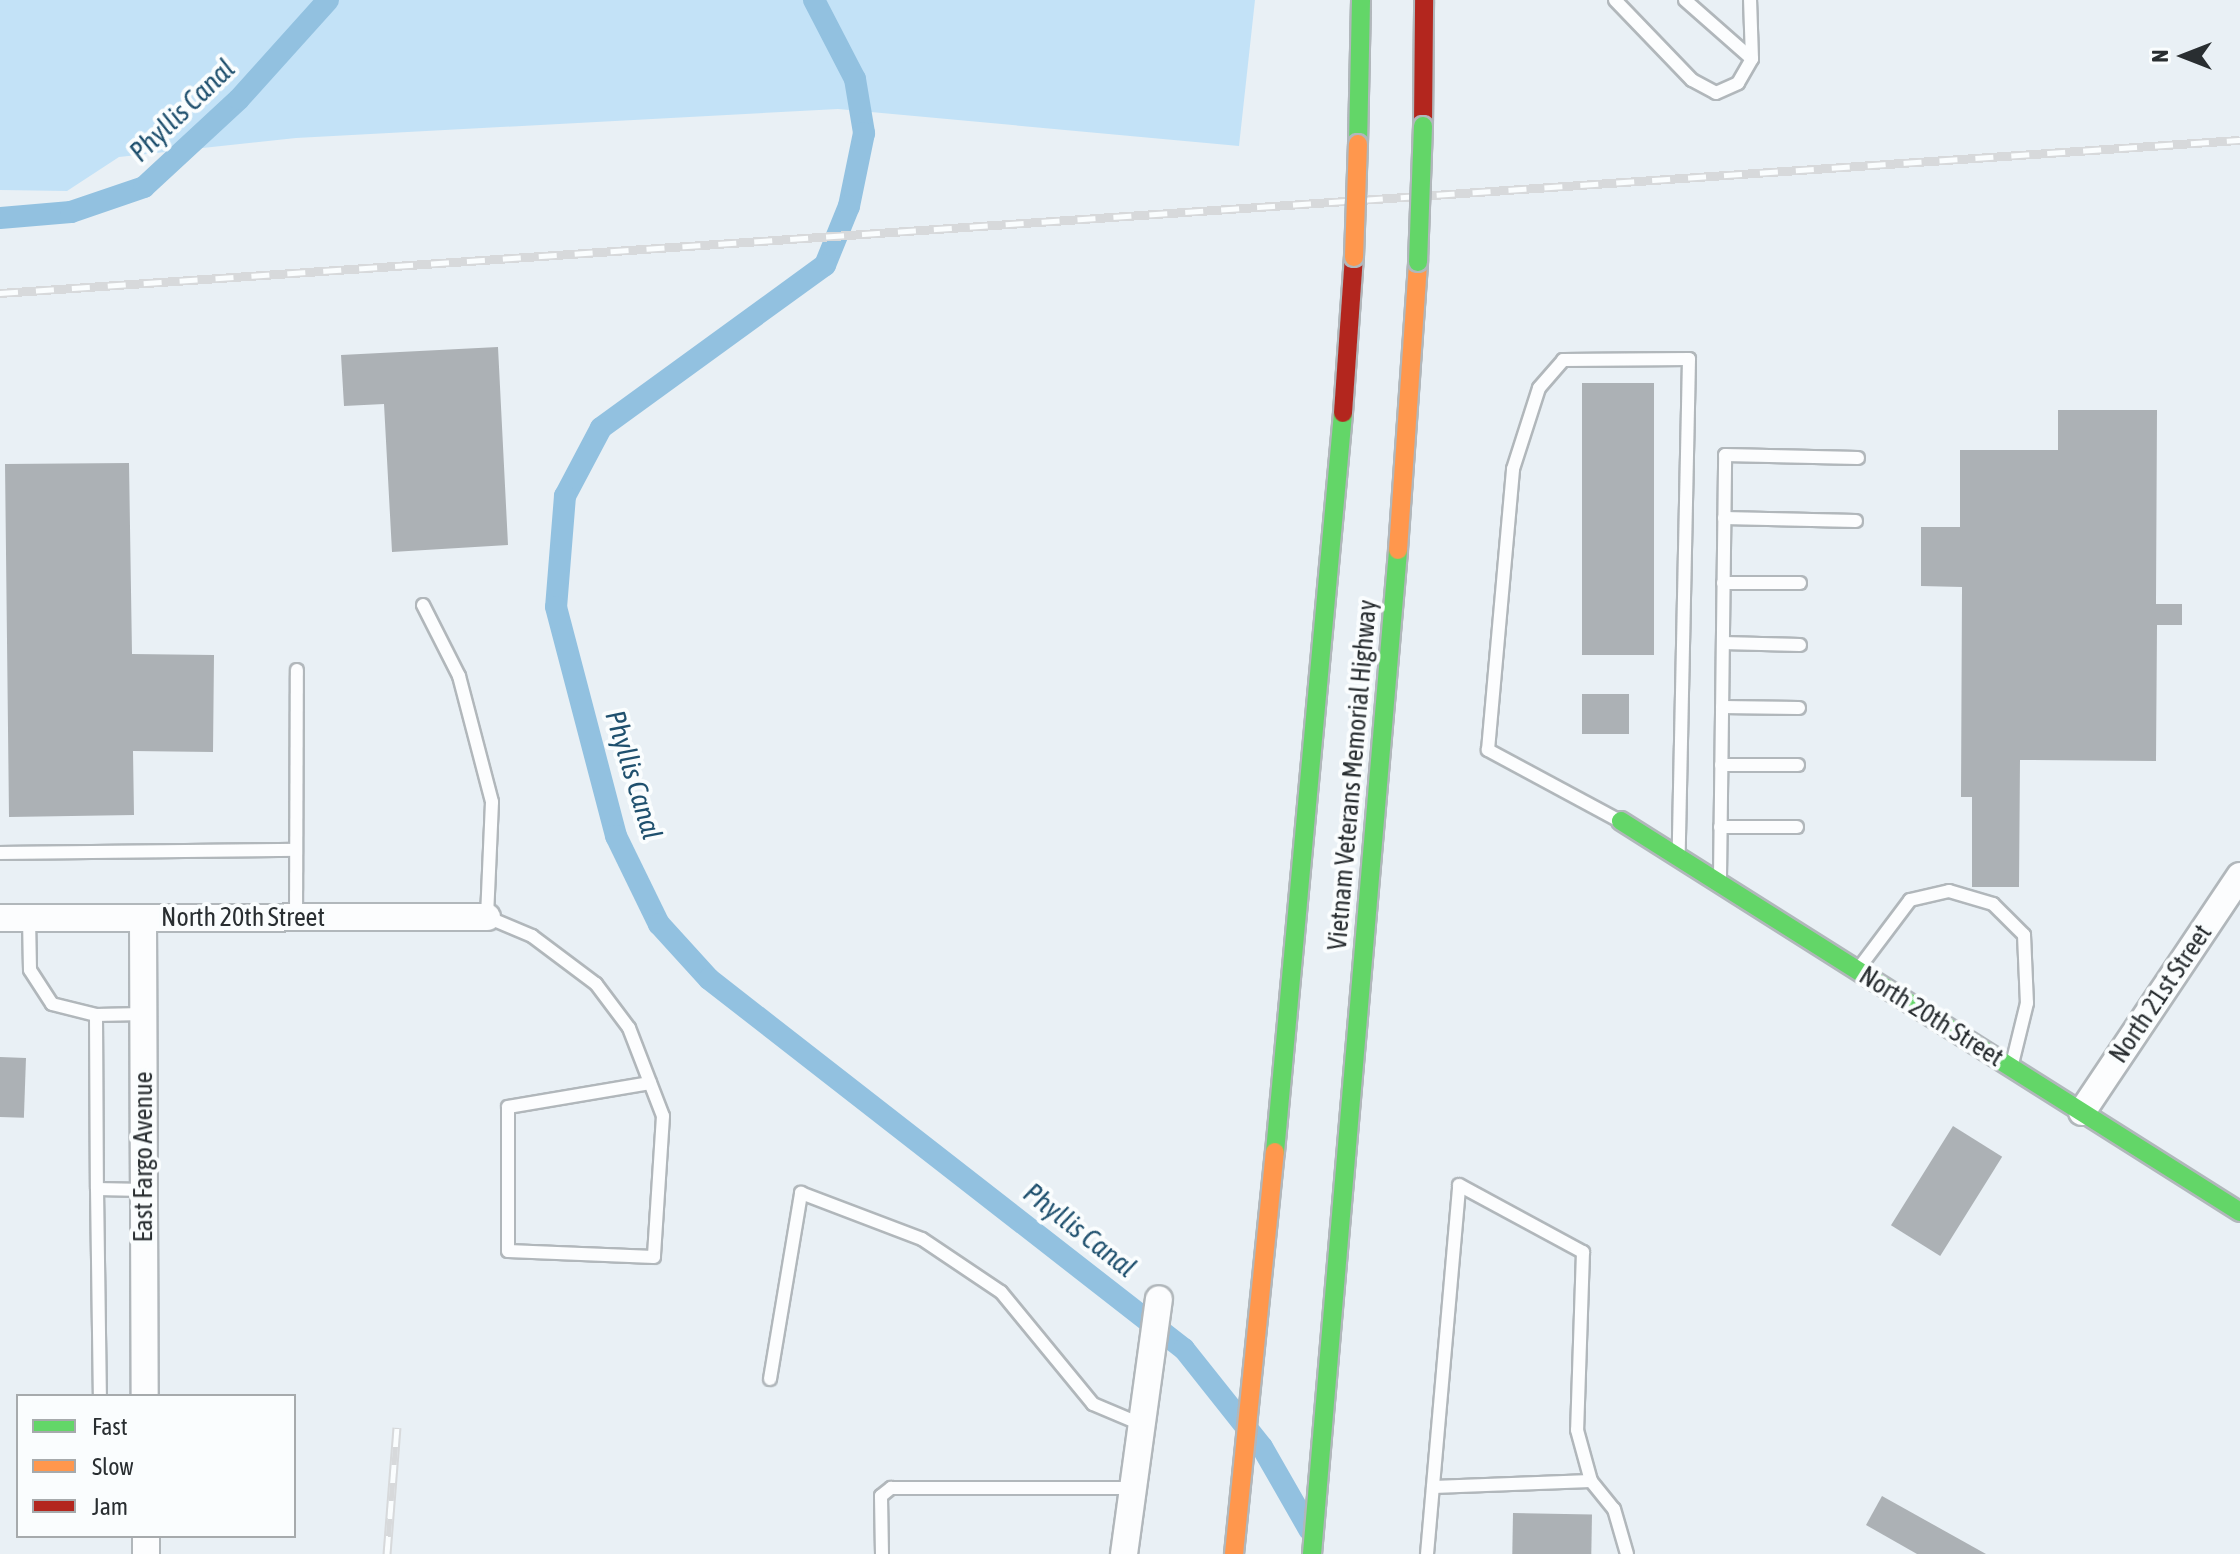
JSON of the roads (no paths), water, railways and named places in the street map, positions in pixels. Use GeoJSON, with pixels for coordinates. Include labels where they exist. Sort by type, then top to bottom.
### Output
{"type":"FeatureCollection","features":[{"type":"Feature","properties":{"kind":"main road","name":"Vietnam Veterans Memorial Highway"},"geometry":{"type":"LineString","coordinates":[[1289,1030],[1354,257],[1361,0]]}},
{"type":"Feature","properties":{"kind":"main road","name":"Vietnam Veterans Memorial Highway"},"geometry":{"type":"LineString","coordinates":[[1312,1554],[1315,1470],[1390,675],[1418,262],[1424,0]]}},
{"type":"Feature","properties":{"kind":"main road","name":"North 20th Street"},"geometry":{"type":"LineString","coordinates":[[1621,821],[2240,1212]]}},
{"type":"Feature","properties":{"kind":"main road"},"geometry":{"type":"LineString","coordinates":[[1229,1381],[1289,1030]]}},
{"type":"Feature","properties":{"kind":"main road"},"geometry":{"type":"LineString","coordinates":[[1234,1554],[1289,1030]]}},
{"type":"Feature","properties":{"kind":"street","name":"North 21st Street"},"geometry":{"type":"LineString","coordinates":[[2082,1112],[2240,876]]}},
{"type":"Feature","properties":{"kind":"street","name":"North 20th Street"},"geometry":{"type":"LineString","coordinates":[[0,918],[487,917]]}},
{"type":"Feature","properties":{"kind":"street","name":"East Fargo Avenue"},"geometry":{"type":"LineString","coordinates":[[143,918],[145,1394]]}},
{"type":"Feature","properties":{"kind":"street"},"geometry":{"type":"LineString","coordinates":[[1124,1554],[1159,1299]]}},
{"type":"Feature","properties":{"kind":"lane"},"geometry":{"type":"LineString","coordinates":[[1615,0],[1692,80],[1716,93],[1738,83],[1752,59],[1750,0]]}},
{"type":"Feature","properties":{"kind":"lane"},"geometry":{"type":"LineString","coordinates":[[1685,0],[1752,59]]}},
{"type":"Feature","properties":{"kind":"lane"},"geometry":{"type":"LineString","coordinates":[[1621,821],[1488,750],[1513,469],[1539,388],[1563,360],[1689,359],[1679,859]]}},
{"type":"Feature","properties":{"kind":"lane"},"geometry":{"type":"LineString","coordinates":[[1720,884],[1725,455],[1858,458]]}},
{"type":"Feature","properties":{"kind":"lane"},"geometry":{"type":"LineString","coordinates":[[1724,518],[1856,521]]}},
{"type":"Feature","properties":{"kind":"lane"},"geometry":{"type":"LineString","coordinates":[[1723,583],[1800,583]]}},
{"type":"Feature","properties":{"kind":"lane"},"geometry":{"type":"LineString","coordinates":[[423,605],[459,676],[492,802],[487,917],[532,936],[596,984],[629,1028],[663,1116],[654,1257],[508,1251],[508,1107],[650,1083]]}},
{"type":"Feature","properties":{"kind":"lane"},"geometry":{"type":"LineString","coordinates":[[1723,643],[1800,645]]}},
{"type":"Feature","properties":{"kind":"lane"},"geometry":{"type":"LineString","coordinates":[[296,918],[297,670]]}},
{"type":"Feature","properties":{"kind":"lane"},"geometry":{"type":"LineString","coordinates":[[1722,707],[1799,708]]}},
{"type":"Feature","properties":{"kind":"lane"},"geometry":{"type":"LineString","coordinates":[[1721,765],[1798,765]]}},
{"type":"Feature","properties":{"kind":"lane"},"geometry":{"type":"LineString","coordinates":[[1720,827],[1797,827]]}},
{"type":"Feature","properties":{"kind":"lane"},"geometry":{"type":"LineString","coordinates":[[0,853],[296,850]]}},
{"type":"Feature","properties":{"kind":"lane"},"geometry":{"type":"LineString","coordinates":[[1857,971],[1910,900],[1949,891],[1993,904],[2024,935],[2027,1003],[2010,1067]]}},
{"type":"Feature","properties":{"kind":"lane"},"geometry":{"type":"LineString","coordinates":[[29,918],[30,970],[52,1004],[96,1015],[143,1014]]}},
{"type":"Feature","properties":{"kind":"lane"},"geometry":{"type":"LineString","coordinates":[[96,1015],[100,1394]]}},
{"type":"Feature","properties":{"kind":"lane"},"geometry":{"type":"LineString","coordinates":[[1427,1554],[1459,1185],[1583,1252],[1577,1430],[1591,1481],[1614,1509],[1627,1554]]}},
{"type":"Feature","properties":{"kind":"lane"},"geometry":{"type":"LineString","coordinates":[[97,1189],[144,1190]]}},
{"type":"Feature","properties":{"kind":"lane"},"geometry":{"type":"LineString","coordinates":[[770,1379],[801,1193],[922,1239],[1001,1292],[1093,1404],[1143,1425]]}},
{"type":"Feature","properties":{"kind":"lane"},"geometry":{"type":"LineString","coordinates":[[1433,1487],[1591,1481]]}},
{"type":"Feature","properties":{"kind":"lane"},"geometry":{"type":"LineString","coordinates":[[882,1554],[881,1496],[891,1488],[1134,1488]]}},
{"type":"Feature","properties":{"kind":"waterway","name":"Phyllis Canal"},"geometry":{"type":"LineString","coordinates":[[0,218],[71,212],[144,187],[239,99],[328,0]]}},
{"type":"Feature","properties":{"kind":"waterway","name":"Phyllis Canal"},"geometry":{"type":"LineString","coordinates":[[814,0],[855,79],[864,133],[849,206],[825,265],[601,428],[565,496],[556,607],[616,836],[659,924],[709,979],[1184,1349],[1262,1447],[1309,1529]]}},
{"type":"Feature","properties":{"kind":"railway"},"geometry":{"type":"LineString","coordinates":[[0,293],[2240,140]]}},
{"type":"Feature","properties":{"kind":"railway"},"geometry":{"type":"LineString","coordinates":[[387,1554],[397,1427]]}}]}
